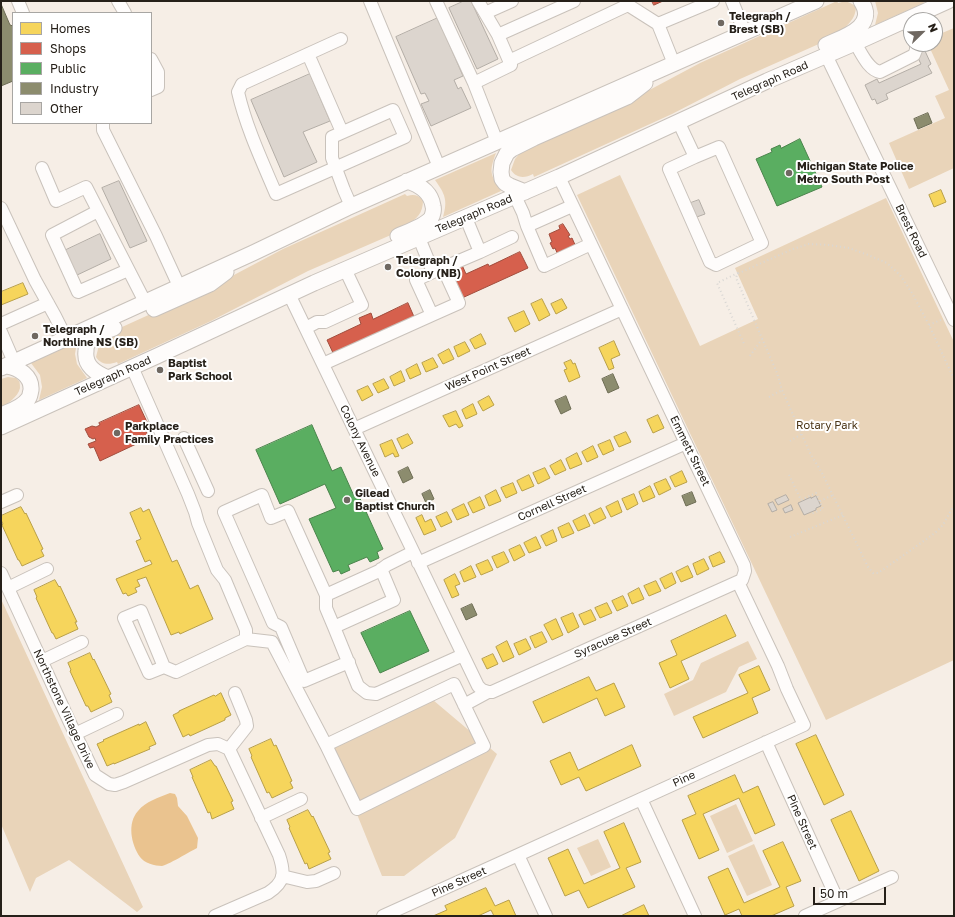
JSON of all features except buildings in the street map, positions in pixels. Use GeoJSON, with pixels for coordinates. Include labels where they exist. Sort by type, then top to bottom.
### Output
{"type":"FeatureCollection","features":[{"type":"Feature","properties":{"kind":"main road"},"geometry":{"type":"LineString","coordinates":[[7,366],[253,253],[351,206],[745,33],[801,4],[816,1]]}},
{"type":"Feature","properties":{"kind":"main road"},"geometry":{"type":"LineString","coordinates":[[706,110],[743,82],[838,39],[858,28],[866,17],[865,9],[861,1]]}},
{"type":"Feature","properties":{"kind":"main road","name":"Telegraph Road"},"geometry":{"type":"LineString","coordinates":[[929,12],[945,1]]}},
{"type":"Feature","properties":{"kind":"main road","name":"Telegraph Road"},"geometry":{"type":"LineString","coordinates":[[1,427],[275,300],[559,177],[679,123],[760,84],[855,43],[903,28]]}},
{"type":"Feature","properties":{"kind":"main road"},"geometry":{"type":"LineString","coordinates":[[520,194],[505,183],[502,178],[502,163],[507,153],[534,138],[627,97],[669,66]]}},
{"type":"Feature","properties":{"kind":"main road"},"geometry":{"type":"LineString","coordinates":[[275,300],[309,275],[425,223],[432,217],[432,200],[429,194],[415,183],[408,181]]}},
{"type":"Feature","properties":{"kind":"main road"},"geometry":{"type":"LineString","coordinates":[[108,378],[93,370],[86,360],[87,344],[97,335],[210,284],[253,253]]}},
{"type":"Feature","properties":{"kind":"main road"},"geometry":{"type":"LineString","coordinates":[[1,416],[18,408],[30,397],[30,381],[27,376],[14,367],[7,366]]}},
{"type":"Feature","properties":{"kind":"street"},"geometry":{"type":"LineString","coordinates":[[18,1],[23,12]]}},
{"type":"Feature","properties":{"kind":"street"},"geometry":{"type":"LineString","coordinates":[[118,1],[124,12]]}},
{"type":"Feature","properties":{"kind":"street"},"geometry":{"type":"LineString","coordinates":[[370,1],[439,167]]}},
{"type":"Feature","properties":{"kind":"street"},"geometry":{"type":"LineString","coordinates":[[436,1],[474,83],[497,142]]}},
{"type":"Feature","properties":{"kind":"street"},"geometry":{"type":"LineString","coordinates":[[474,83],[511,65],[498,35],[478,1]]}},
{"type":"Feature","properties":{"kind":"street"},"geometry":{"type":"LineString","coordinates":[[485,13],[512,1]]}},
{"type":"Feature","properties":{"kind":"street"},"geometry":{"type":"LineString","coordinates":[[498,35],[574,1]]}},
{"type":"Feature","properties":{"kind":"street"},"geometry":{"type":"LineString","coordinates":[[658,24],[714,1]]}},
{"type":"Feature","properties":{"kind":"street"},"geometry":{"type":"LineString","coordinates":[[732,1],[745,33]]}},
{"type":"Feature","properties":{"kind":"street"},"geometry":{"type":"LineString","coordinates":[[509,61],[627,3],[658,24],[669,66]]}},
{"type":"Feature","properties":{"kind":"street"},"geometry":{"type":"LineString","coordinates":[[340,39],[242,84],[238,92],[242,108],[259,155],[276,194],[336,168],[405,136],[393,110],[332,137],[332,158],[336,168],[344,190],[351,206]]}},
{"type":"Feature","properties":{"kind":"street"},"geometry":{"type":"LineString","coordinates":[[855,43],[868,64],[876,71],[880,72],[914,55],[915,52]]}},
{"type":"Feature","properties":{"kind":"street"},"geometry":{"type":"LineString","coordinates":[[308,54],[342,132]]}},
{"type":"Feature","properties":{"kind":"street","name":"Brest Road"},"geometry":{"type":"LineString","coordinates":[[826,55],[953,317]]}},
{"type":"Feature","properties":{"kind":"street"},"geometry":{"type":"LineString","coordinates":[[152,61],[158,72],[158,87],[152,90]]}},
{"type":"Feature","properties":{"kind":"street"},"geometry":{"type":"LineString","coordinates":[[679,123],[695,157]]}},
{"type":"Feature","properties":{"kind":"street"},"geometry":{"type":"LineString","coordinates":[[103,124],[103,130],[156,236],[179,286]]}},
{"type":"Feature","properties":{"kind":"street"},"geometry":{"type":"LineString","coordinates":[[719,147],[762,243],[716,265],[710,262],[669,170],[695,157],[719,147]]}},
{"type":"Feature","properties":{"kind":"street"},"geometry":{"type":"LineString","coordinates":[[42,168],[56,201],[86,187],[145,302]]}},
{"type":"Feature","properties":{"kind":"street","name":"Emmett Street"},"geometry":{"type":"LineString","coordinates":[[559,177],[744,565],[744,577],[738,582]]}},
{"type":"Feature","properties":{"kind":"street"},"geometry":{"type":"LineString","coordinates":[[520,194],[527,226],[544,266],[590,244]]}},
{"type":"Feature","properties":{"kind":"street"},"geometry":{"type":"LineString","coordinates":[[527,226],[572,206]]}},
{"type":"Feature","properties":{"kind":"street"},"geometry":{"type":"LineString","coordinates":[[1,208],[34,280],[66,338]]}},
{"type":"Feature","properties":{"kind":"street"},"geometry":{"type":"LineString","coordinates":[[98,211],[52,235],[78,292],[128,270]]}},
{"type":"Feature","properties":{"kind":"street"},"geometry":{"type":"LineString","coordinates":[[466,218],[480,252]]}},
{"type":"Feature","properties":{"kind":"street"},"geometry":{"type":"LineString","coordinates":[[432,315],[416,280],[512,237]]}},
{"type":"Feature","properties":{"kind":"street"},"geometry":{"type":"LineString","coordinates":[[323,364],[459,303],[419,238]]}},
{"type":"Feature","properties":{"kind":"street"},"geometry":{"type":"LineString","coordinates":[[306,328],[317,322],[325,322],[362,306],[345,269]]}},
{"type":"Feature","properties":{"kind":"street","name":"Colony Avenue"},"geometry":{"type":"LineString","coordinates":[[290,294],[478,686],[482,690],[488,692]]}},
{"type":"Feature","properties":{"kind":"street"},"geometry":{"type":"LineString","coordinates":[[1,324],[48,303]]}},
{"type":"Feature","properties":{"kind":"street","name":"West Point Street"},"geometry":{"type":"LineString","coordinates":[[354,429],[622,309]]}},
{"type":"Feature","properties":{"kind":"street"},"geometry":{"type":"LineString","coordinates":[[1,332],[7,366]]}},
{"type":"Feature","properties":{"kind":"street"},"geometry":{"type":"LineString","coordinates":[[132,367],[188,494],[217,570],[225,580],[246,630],[246,639]]}},
{"type":"Feature","properties":{"kind":"street"},"geometry":{"type":"LineString","coordinates":[[184,438],[208,491]]}},
{"type":"Feature","properties":{"kind":"street","name":"Cornell Street"},"geometry":{"type":"LineString","coordinates":[[326,595],[379,571],[387,565],[416,558],[686,443]]}},
{"type":"Feature","properties":{"kind":"street"},"geometry":{"type":"LineString","coordinates":[[1,502],[17,495]]}},
{"type":"Feature","properties":{"kind":"street"},"geometry":{"type":"LineString","coordinates":[[348,662],[304,681],[281,627],[273,623],[224,512],[262,495],[272,518],[288,511],[326,595],[326,608],[358,686],[367,693],[376,694],[463,655]]}},
{"type":"Feature","properties":{"kind":"street"},"geometry":{"type":"LineString","coordinates":[[8,588],[47,569]]}},
{"type":"Feature","properties":{"kind":"street"},"geometry":{"type":"LineString","coordinates":[[334,627],[394,600],[381,569]]}},
{"type":"Feature","properties":{"kind":"street","name":"Northstone Village Drive"},"geometry":{"type":"LineString","coordinates":[[1,573],[95,775],[109,784],[115,785],[208,745],[218,744],[229,749]]}},
{"type":"Feature","properties":{"kind":"street","name":"Syracuse Street"},"geometry":{"type":"LineString","coordinates":[[464,705],[488,692],[492,692],[738,582]]}},
{"type":"Feature","properties":{"kind":"street","name":"Pine"},"geometry":{"type":"LineString","coordinates":[[565,834],[804,724],[738,582]]}},
{"type":"Feature","properties":{"kind":"street"},"geometry":{"type":"LineString","coordinates":[[164,667],[148,674],[124,618],[141,611],[164,667],[176,672],[246,639],[272,642],[326,745],[357,809],[484,746],[454,684],[326,745]]}},
{"type":"Feature","properties":{"kind":"street"},"geometry":{"type":"LineString","coordinates":[[42,661],[82,642]]}},
{"type":"Feature","properties":{"kind":"street"},"geometry":{"type":"LineString","coordinates":[[215,916],[276,888],[284,873],[279,855],[229,749],[247,726],[235,693]]}},
{"type":"Feature","properties":{"kind":"street"},"geometry":{"type":"LineString","coordinates":[[75,734],[117,714]]}},
{"type":"Feature","properties":{"kind":"street","name":"Pine Street"},"geometry":{"type":"LineString","coordinates":[[766,742],[838,901]]}},
{"type":"Feature","properties":{"kind":"street"},"geometry":{"type":"LineString","coordinates":[[261,818],[301,799]]}},
{"type":"Feature","properties":{"kind":"street"},"geometry":{"type":"LineString","coordinates":[[641,799],[695,916]]}},
{"type":"Feature","properties":{"kind":"street","name":"Pine Street"},"geometry":{"type":"LineString","coordinates":[[383,916],[403,912],[518,855],[565,834]]}},
{"type":"Feature","properties":{"kind":"street"},"geometry":{"type":"LineString","coordinates":[[518,855],[546,916]]}},
{"type":"Feature","properties":{"kind":"street"},"geometry":{"type":"LineString","coordinates":[[282,876],[307,882],[316,881],[334,873]]}},
{"type":"Feature","properties":{"kind":"street"},"geometry":{"type":"LineString","coordinates":[[805,916],[892,877]]}},
{"type":"Feature","properties":{"kind":"path"},"geometry":{"type":"LineString","coordinates":[[745,346],[717,283],[793,248],[809,244],[849,248],[868,254],[887,263],[900,275],[912,293],[929,325],[954,380]]}},
{"type":"Feature","properties":{"kind":"path"},"geometry":{"type":"LineString","coordinates":[[740,273],[737,274],[736,278],[777,373],[782,390],[810,453],[834,495],[868,567],[873,573],[878,573],[935,533],[944,525],[954,505]]}},
{"type":"Feature","properties":{"kind":"path"},"geometry":{"type":"LineString","coordinates":[[929,325],[953,317]]}},
{"type":"Feature","properties":{"kind":"path"},"geometry":{"type":"LineString","coordinates":[[750,356],[762,339]]}},
{"type":"Feature","properties":{"kind":"path"},"geometry":{"type":"LineString","coordinates":[[769,397],[782,390]]}},
{"type":"Feature","properties":{"kind":"path"},"geometry":{"type":"LineString","coordinates":[[790,442],[802,434]]}},
{"type":"Feature","properties":{"kind":"path"},"geometry":{"type":"LineString","coordinates":[[789,475],[801,500],[816,493],[823,509],[812,514]]}},
{"type":"Feature","properties":{"kind":"path"},"geometry":{"type":"LineString","coordinates":[[820,501],[834,495]]}},
{"type":"Feature","properties":{"kind":"path"},"geometry":{"type":"LineString","coordinates":[[790,537],[843,515]]}},
{"type":"Feature","properties":{"kind":"green space"},"geometry":{"type":"Polygon","coordinates":[[[837,1],[838,3],[849,3],[856,7],[852,20],[839,35],[740,79],[672,114],[534,177],[533,174],[521,177],[513,173],[511,170],[515,159],[520,153],[642,94],[700,63],[837,1]]]}},
{"type":"Feature","properties":{"kind":"green space"},"geometry":{"type":"Polygon","coordinates":[[[875,1],[923,1],[924,3],[875,25],[878,13],[875,1]]]}},
{"type":"Feature","properties":{"kind":"green space"},"geometry":{"type":"Polygon","coordinates":[[[954,28],[954,168],[909,189],[889,143],[945,118],[935,96],[949,90],[932,52],[943,52],[943,33],[954,28]]]}},
{"type":"Feature","properties":{"kind":"green space"},"geometry":{"type":"Polygon","coordinates":[[[496,153],[492,165],[492,173],[501,191],[443,217],[445,197],[435,180],[496,153]]]}},
{"type":"Feature","properties":{"kind":"green space","name":"Rotary Park"},"geometry":{"type":"Polygon","coordinates":[[[620,175],[700,346],[758,319],[735,268],[886,198],[954,342],[954,660],[826,720],[577,195],[620,175]]]}},
{"type":"Feature","properties":{"kind":"green space"},"geometry":{"type":"Polygon","coordinates":[[[405,194],[407,196],[416,195],[423,200],[421,212],[406,226],[407,228],[308,271],[211,321],[118,364],[117,362],[111,364],[103,363],[96,357],[99,345],[111,332],[217,284],[283,249],[405,194]]]}},
{"type":"Feature","properties":{"kind":"green space"},"geometry":{"type":"Polygon","coordinates":[[[77,342],[75,354],[77,364],[87,378],[39,400],[42,387],[40,375],[31,363],[77,342]]]}},
{"type":"Feature","properties":{"kind":"green space"},"geometry":{"type":"Polygon","coordinates":[[[8,377],[16,378],[19,382],[20,388],[17,395],[1,411],[1,379],[8,377]]]}},
{"type":"Feature","properties":{"kind":"green space"},"geometry":{"type":"Polygon","coordinates":[[[1,599],[143,907],[137,912],[69,860],[36,878],[30,892],[1,824],[1,599]]]}},
{"type":"Feature","properties":{"kind":"green space"},"geometry":{"type":"Polygon","coordinates":[[[748,641],[757,659],[739,667],[726,692],[674,716],[664,694],[693,680],[701,663],[748,641]]]}},
{"type":"Feature","properties":{"kind":"green space"},"geometry":{"type":"Polygon","coordinates":[[[433,700],[497,754],[455,838],[404,876],[382,876],[329,745],[433,700]]]}},
{"type":"Feature","properties":{"kind":"green space"},"geometry":{"type":"Polygon","coordinates":[[[736,804],[753,841],[727,853],[710,816],[736,804]]]}},
{"type":"Feature","properties":{"kind":"green space"},"geometry":{"type":"Polygon","coordinates":[[[598,839],[611,867],[591,876],[577,848],[598,839]]]}},
{"type":"Feature","properties":{"kind":"green space"},"geometry":{"type":"Polygon","coordinates":[[[754,844],[772,885],[747,896],[728,856],[754,844]]]}},
{"type":"Feature","properties":{"kind":"shaded area"},"geometry":{"type":"Polygon","coordinates":[[[170,793],[175,794],[178,806],[187,816],[198,838],[197,848],[162,866],[150,864],[140,857],[134,846],[131,827],[132,821],[138,811],[145,805],[152,800],[170,793]]]}},
{"type":"Feature","properties":{"kind":"place","name":"Telegraph / Brest (SB)"},"geometry":{"type":"Point","coordinates":[721,23]}},
{"type":"Feature","properties":{"kind":"place","name":"Michigan State Police Metro South Post"},"geometry":{"type":"Point","coordinates":[789,173]}},
{"type":"Feature","properties":{"kind":"place","name":"Telegraph / Colony (NB)"},"geometry":{"type":"Point","coordinates":[388,267]}},
{"type":"Feature","properties":{"kind":"place","name":"Telegraph / Northline NS (SB)"},"geometry":{"type":"Point","coordinates":[35,336]}},
{"type":"Feature","properties":{"kind":"place","name":"Baptist Park School"},"geometry":{"type":"Point","coordinates":[160,370]}},
{"type":"Feature","properties":{"kind":"place","name":"Parkplace Family Practices"},"geometry":{"type":"Point","coordinates":[117,433]}},
{"type":"Feature","properties":{"kind":"place","name":"Gilead Baptist Church"},"geometry":{"type":"Point","coordinates":[347,500]}}]}
